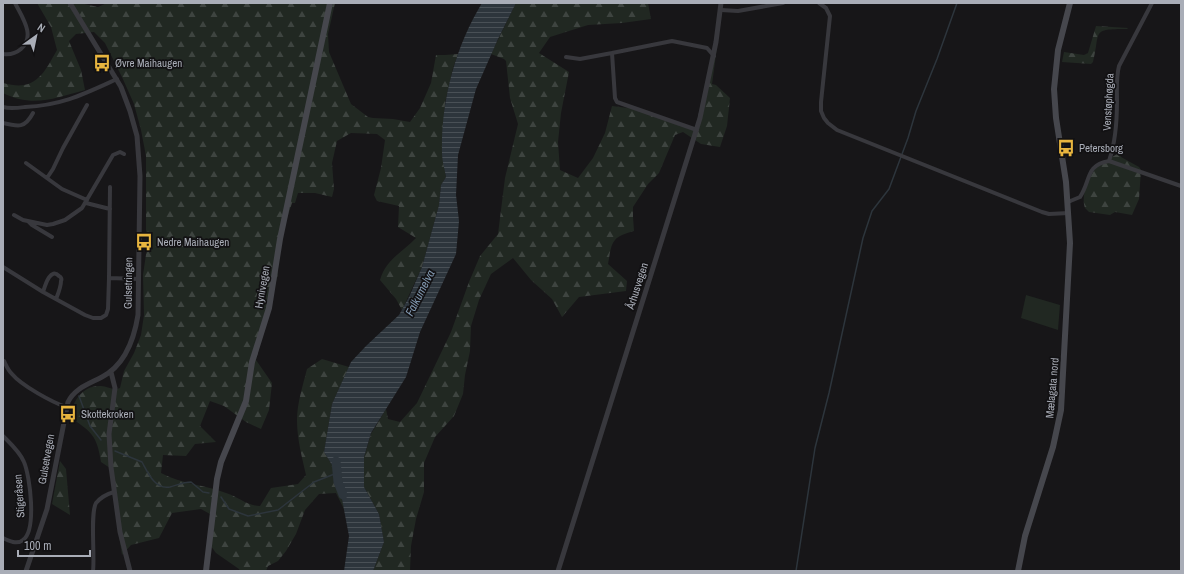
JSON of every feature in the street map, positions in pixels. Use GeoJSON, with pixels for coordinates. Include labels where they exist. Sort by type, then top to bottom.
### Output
{"type":"FeatureCollection","features":[{"type":"Feature","properties":{"kind":"main road","name":"Hynivegen"},"geometry":{"type":"LineString","coordinates":[[206,571],[217,479],[223,457],[246,400],[252,362],[269,308],[280,239],[330,3]]}},
{"type":"Feature","properties":{"kind":"main road","name":"Mælagata nord"},"geometry":{"type":"LineString","coordinates":[[1018,571],[1025,536],[1053,447],[1060,416],[1070,270],[1070,244],[1068,202],[1056,118],[1054,89],[1058,50],[1070,3]]}},
{"type":"Feature","properties":{"kind":"street"},"geometry":{"type":"LineString","coordinates":[[3,54],[10,54],[19,51],[28,38],[26,26],[14,3]]}},
{"type":"Feature","properties":{"kind":"street","name":"Gulsetringen"},"geometry":{"type":"LineString","coordinates":[[70,3],[117,79],[130,111],[137,136],[139,151],[138,315],[134,335],[125,356],[111,372]]}},
{"type":"Feature","properties":{"kind":"street","name":"Århusvegen"},"geometry":{"type":"LineString","coordinates":[[558,571],[697,130],[714,56],[721,3]]}},
{"type":"Feature","properties":{"kind":"street"},"geometry":{"type":"LineString","coordinates":[[720,10],[738,11],[783,3]]}},
{"type":"Feature","properties":{"kind":"street"},"geometry":{"type":"LineString","coordinates":[[819,3],[826,8],[830,16],[821,102],[821,111],[828,123],[837,130],[1042,212],[1049,214],[1069,213]]}},
{"type":"Feature","properties":{"kind":"street","name":"Venstøphøgda"},"geometry":{"type":"LineString","coordinates":[[1109,161],[1115,140],[1117,118],[1117,77],[1119,66],[1152,3]]}},
{"type":"Feature","properties":{"kind":"street"},"geometry":{"type":"LineString","coordinates":[[566,57],[580,59],[672,41],[707,48],[714,56]]}},
{"type":"Feature","properties":{"kind":"street"},"geometry":{"type":"LineString","coordinates":[[707,48],[716,42]]}},
{"type":"Feature","properties":{"kind":"street"},"geometry":{"type":"LineString","coordinates":[[612,53],[617,102],[697,130]]}},
{"type":"Feature","properties":{"kind":"street"},"geometry":{"type":"LineString","coordinates":[[3,107],[44,106],[63,102],[117,79]]}},
{"type":"Feature","properties":{"kind":"street"},"geometry":{"type":"LineString","coordinates":[[47,178],[87,105]]}},
{"type":"Feature","properties":{"kind":"street"},"geometry":{"type":"LineString","coordinates":[[3,123],[16,126],[22,125],[28,122],[34,113]]}},
{"type":"Feature","properties":{"kind":"street"},"geometry":{"type":"LineString","coordinates":[[14,215],[23,220],[47,225],[59,223],[80,210],[112,155],[120,152],[124,154]]}},
{"type":"Feature","properties":{"kind":"street"},"geometry":{"type":"LineString","coordinates":[[1068,202],[1080,197],[1090,173],[1094,168],[1103,162],[1109,161],[1181,186]]}},
{"type":"Feature","properties":{"kind":"street"},"geometry":{"type":"LineString","coordinates":[[26,163],[62,189],[86,201],[110,209]]}},
{"type":"Feature","properties":{"kind":"street"},"geometry":{"type":"LineString","coordinates":[[3,267],[43,292],[85,315],[93,318],[106,316],[108,309],[109,278],[110,187]]}},
{"type":"Feature","properties":{"kind":"street"},"geometry":{"type":"LineString","coordinates":[[29,221],[32,225],[52,237]]}},
{"type":"Feature","properties":{"kind":"street"},"geometry":{"type":"LineString","coordinates":[[43,292],[50,275],[57,274],[62,280],[56,299]]}},
{"type":"Feature","properties":{"kind":"street"},"geometry":{"type":"LineString","coordinates":[[109,278],[139,279]]}},
{"type":"Feature","properties":{"kind":"street"},"geometry":{"type":"LineString","coordinates":[[4,361],[15,377],[26,386],[66,407]]}},
{"type":"Feature","properties":{"kind":"street"},"geometry":{"type":"LineString","coordinates":[[4,372],[10,371]]}},
{"type":"Feature","properties":{"kind":"street"},"geometry":{"type":"LineString","coordinates":[[111,372],[115,388],[110,423],[109,450],[120,532],[130,571]]}},
{"type":"Feature","properties":{"kind":"street","name":"Gulsetvegen"},"geometry":{"type":"LineString","coordinates":[[26,571],[47,509],[66,407],[69,399],[76,390],[111,372]]}},
{"type":"Feature","properties":{"kind":"street","name":"Stigeråsen"},"geometry":{"type":"LineString","coordinates":[[3,436],[18,451],[24,462],[30,489],[31,513],[30,528],[25,539],[14,542],[3,538]]}},
{"type":"Feature","properties":{"kind":"street"},"geometry":{"type":"LineString","coordinates":[[92,571],[94,509],[100,499],[114,492]]}},
{"type":"Feature","properties":{"kind":"green space"},"geometry":{"type":"Polygon","coordinates":[[[37,3],[80,3],[98,7],[107,3],[335,3],[328,34],[329,52],[351,104],[368,117],[373,118],[410,122],[420,108],[431,83],[436,55],[458,54],[453,68],[445,103],[442,154],[446,177],[441,185],[439,205],[422,267],[402,310],[396,299],[380,280],[390,261],[416,238],[398,227],[399,206],[377,201],[374,195],[381,168],[385,140],[377,134],[351,133],[337,141],[332,163],[334,189],[332,197],[315,193],[298,193],[295,203],[292,203],[283,230],[278,256],[278,274],[256,360],[272,383],[269,410],[261,429],[246,422],[224,406],[210,401],[200,426],[216,442],[195,444],[186,456],[163,455],[161,473],[177,480],[218,490],[251,505],[260,506],[271,488],[298,484],[306,475],[299,441],[297,414],[307,369],[322,359],[349,367],[332,404],[324,452],[337,473],[344,509],[336,493],[319,494],[305,510],[296,534],[286,551],[278,561],[268,566],[266,571],[240,571],[216,553],[208,542],[210,514],[201,509],[172,513],[159,538],[131,545],[122,555],[110,468],[101,462],[95,440],[88,430],[69,417],[76,400],[89,388],[101,386],[115,389],[120,388],[124,371],[134,353],[141,335],[144,315],[143,275],[148,241],[146,230],[146,156],[134,104],[105,43],[94,32],[76,34],[69,41],[81,70],[85,90],[54,98],[34,101],[14,98],[3,93],[3,83],[23,85],[37,79],[47,67],[57,50],[51,27],[37,3]]]}},
{"type":"Feature","properties":{"kind":"green space"},"geometry":{"type":"Polygon","coordinates":[[[516,3],[648,3],[651,19],[622,23],[588,25],[550,37],[539,53],[569,72],[561,113],[558,142],[560,170],[578,178],[593,158],[605,133],[612,106],[636,109],[695,131],[723,3],[712,84],[716,85],[730,98],[727,126],[720,147],[701,144],[683,132],[675,135],[659,173],[648,184],[633,207],[634,231],[617,238],[612,245],[608,264],[627,281],[626,291],[579,297],[562,317],[552,299],[531,280],[513,258],[491,274],[479,300],[471,326],[470,351],[463,394],[454,416],[435,437],[424,463],[424,492],[416,519],[411,546],[410,571],[373,571],[384,542],[379,514],[364,487],[364,457],[371,434],[386,409],[388,419],[400,422],[417,403],[451,332],[480,256],[498,234],[505,178],[518,124],[510,98],[506,61],[491,54],[516,3]]]}},
{"type":"Feature","properties":{"kind":"green space"},"geometry":{"type":"Polygon","coordinates":[[[1096,26],[1128,28],[1102,31],[1099,34],[1093,62],[1091,64],[1062,62],[1064,52],[1084,55],[1088,53],[1096,26]]]}},
{"type":"Feature","properties":{"kind":"green space"},"geometry":{"type":"Polygon","coordinates":[[[1119,153],[1121,157],[1139,167],[1141,170],[1139,199],[1132,215],[1115,212],[1110,215],[1089,212],[1085,208],[1084,193],[1090,178],[1100,164],[1119,153]]]}},
{"type":"Feature","properties":{"kind":"green space"},"geometry":{"type":"Polygon","coordinates":[[[1026,295],[1060,305],[1058,330],[1021,318],[1026,295]]]}},
{"type":"Feature","properties":{"kind":"green space"},"geometry":{"type":"Polygon","coordinates":[[[60,461],[66,469],[70,515],[52,504],[60,461]]]}},
{"type":"Feature","properties":{"kind":"water"},"geometry":{"type":"Polygon","coordinates":[[[482,3],[516,3],[476,89],[458,155],[456,195],[459,221],[456,254],[420,332],[406,377],[371,433],[364,457],[364,487],[379,514],[384,542],[373,571],[344,571],[349,536],[337,473],[324,452],[332,404],[351,362],[399,315],[409,297],[422,267],[439,205],[441,185],[446,177],[442,153],[442,133],[447,94],[457,56],[472,20],[482,3]]]}},
{"type":"Feature","properties":{"kind":"waterway"},"geometry":{"type":"LineString","coordinates":[[796,571],[815,448],[829,393],[863,238],[872,211],[889,189],[908,138],[916,111],[957,3]]}},
{"type":"Feature","properties":{"kind":"waterway"},"geometry":{"type":"LineString","coordinates":[[79,396],[90,426],[101,440]]}},
{"type":"Feature","properties":{"kind":"waterway"},"geometry":{"type":"LineString","coordinates":[[115,451],[142,462],[153,480],[160,486],[170,487],[191,482],[203,492],[209,493]]}},
{"type":"Feature","properties":{"kind":"waterway","name":"Falkumelva"},"geometry":{"type":"LineString","coordinates":[[336,461],[338,482],[343,495]]}},
{"type":"Feature","properties":{"kind":"waterway"},"geometry":{"type":"LineString","coordinates":[[221,497],[229,509],[248,516],[278,510],[314,482],[337,473]]}},
{"type":"Feature","properties":{"kind":"place","name":"Øvre Maihaugen"},"geometry":{"type":"Point","coordinates":[102,63]}},
{"type":"Feature","properties":{"kind":"place","name":"Petersborg"},"geometry":{"type":"Point","coordinates":[1066,148]}},
{"type":"Feature","properties":{"kind":"place","name":"Nedre Maihaugen"},"geometry":{"type":"Point","coordinates":[144,242]}},
{"type":"Feature","properties":{"kind":"place","name":"Skottekroken"},"geometry":{"type":"Point","coordinates":[68,414]}}]}
